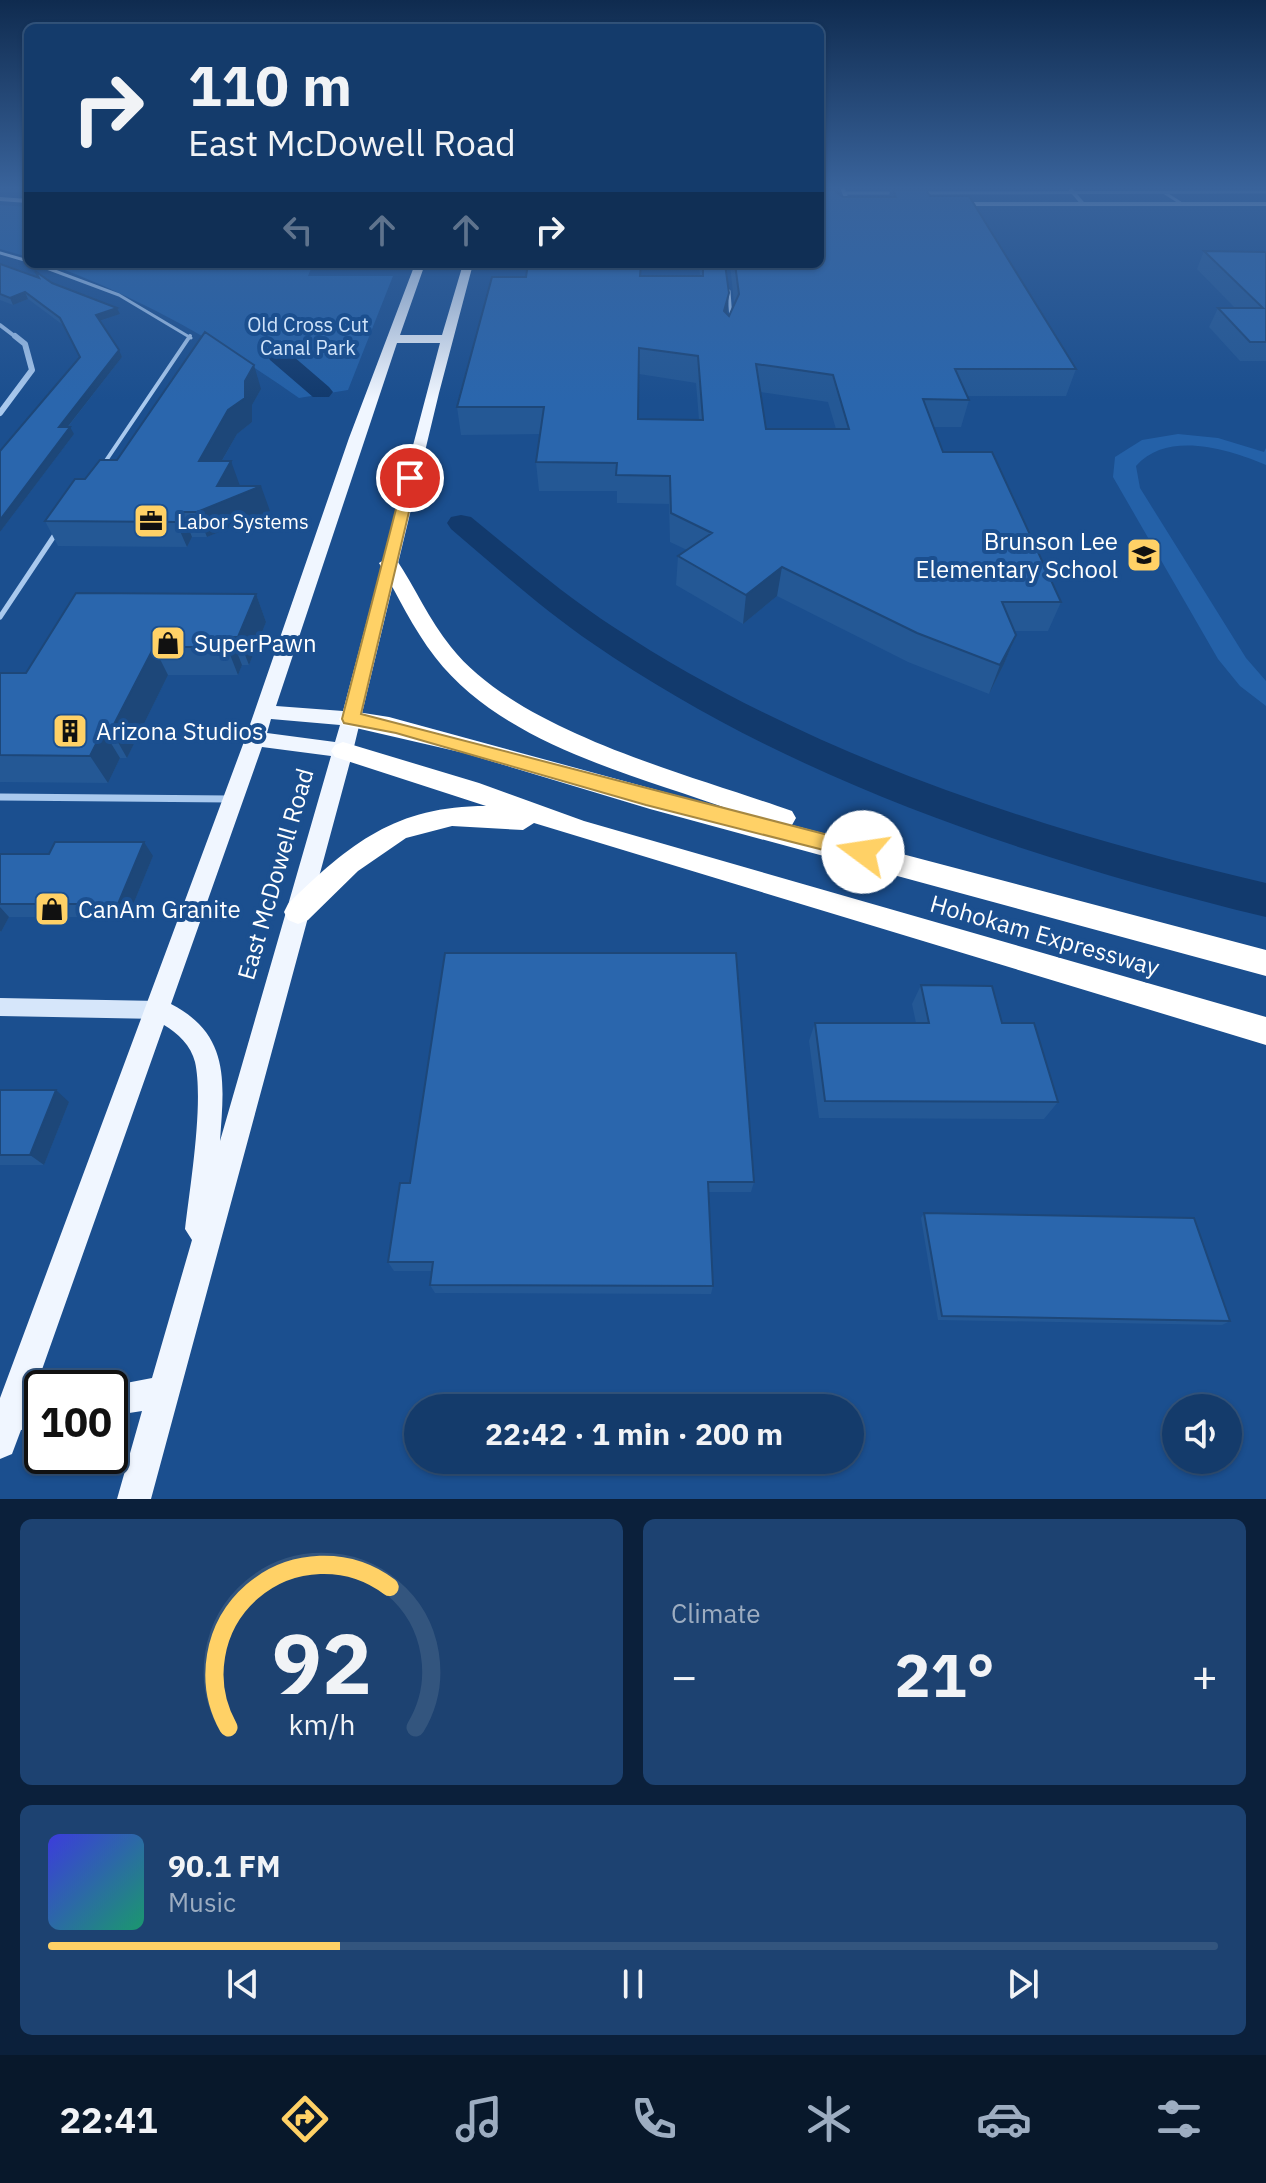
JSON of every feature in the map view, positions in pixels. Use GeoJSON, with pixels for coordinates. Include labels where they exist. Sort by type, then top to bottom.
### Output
{"type":"FeatureCollection","features":[{"type":"Feature","properties":{"kind":"highway"},"geometry":{"type":"LineString","coordinates":[[389,563],[443,652],[483,692],[509,709],[570,741],[894,860]]}},
{"type":"Feature","properties":{"kind":"highway","name":"Hohokam Expressway"},"geometry":{"type":"LineString","coordinates":[[351,719],[396,727],[646,798],[894,860],[1266,963]]}},
{"type":"Feature","properties":{"kind":"highway","name":"Hohokam Expressway"},"geometry":{"type":"LineString","coordinates":[[343,751],[470,790],[581,830],[1266,1031]]}},
{"type":"Feature","properties":{"kind":"highway"},"geometry":{"type":"LineString","coordinates":[[298,912],[358,853],[391,832],[411,825],[452,817],[491,815],[581,830]]}},
{"type":"Feature","properties":{"kind":"main road"},"geometry":{"type":"LineString","coordinates":[[5,1428],[159,1010],[419,268]]}},
{"type":"Feature","properties":{"kind":"main road","name":"East McDowell Road"},"geometry":{"type":"LineString","coordinates":[[134,1499],[343,751],[446,339],[467,268]]}},
{"type":"Feature","properties":{"kind":"main road"},"geometry":{"type":"LineString","coordinates":[[393,339],[446,339]]}},
{"type":"Feature","properties":{"kind":"main road","name":"Hohokam Expressway"},"geometry":{"type":"LineString","coordinates":[[265,712],[351,719]]}},
{"type":"Feature","properties":{"kind":"main road","name":"Hohokam Expressway"},"geometry":{"type":"LineString","coordinates":[[255,739],[297,742],[343,751]]}},
{"type":"Feature","properties":{"kind":"main road"},"geometry":{"type":"LineString","coordinates":[[159,1010],[176,1017],[192,1030],[202,1045],[212,1079],[197,1273]]}},
{"type":"Feature","properties":{"kind":"main road"},"geometry":{"type":"LineString","coordinates":[[128,1397],[164,1392]]}},
{"type":"Feature","properties":{"kind":"main road"},"geometry":{"type":"LineString","coordinates":[[5,1428],[24,1419]]}},
{"type":"Feature","properties":{"kind":"street"},"geometry":{"type":"LineString","coordinates":[[0,325],[25,344],[32,370],[0,413]]}},
{"type":"Feature","properties":{"kind":"street"},"geometry":{"type":"LineString","coordinates":[[0,1007],[159,1010]]}},
{"type":"Feature","properties":{"kind":"lane"},"geometry":{"type":"LineString","coordinates":[[47,268],[119,295],[192,337],[98,472]]}},
{"type":"Feature","properties":{"kind":"lane"},"geometry":{"type":"LineString","coordinates":[[727,278],[730,328]]}},
{"type":"Feature","properties":{"kind":"lane"},"geometry":{"type":"LineString","coordinates":[[0,617],[62,525]]}},
{"type":"Feature","properties":{"kind":"lane"},"geometry":{"type":"LineString","coordinates":[[0,797],[234,799]]}},
{"type":"Feature","properties":{"kind":"green space","name":"Old Cross Cut Canal Park"},"geometry":{"type":"Polygon","coordinates":[[[59,268],[311,268],[308,276],[393,276],[348,390],[299,398],[240,358],[178,323],[59,268]]]}},
{"type":"Feature","properties":{"kind":"green space"},"geometry":{"type":"Polygon","coordinates":[[[1178,434],[1218,438],[1264,452],[1266,448],[1266,465],[1217,449],[1181,446],[1164,448],[1136,466],[1140,488],[1246,658],[1266,681],[1266,706],[1240,686],[1218,659],[1113,477],[1115,457],[1142,440],[1178,434]]]}},
{"type":"Feature","properties":{"kind":"building"},"geometry":{"type":"Polygon","coordinates":[[[824,260],[1009,260],[1076,369],[955,369],[969,400],[923,399],[943,452],[992,452],[1061,602],[1002,602],[1016,635],[1000,665],[917,633],[782,567],[746,595],[678,556],[712,533],[671,513],[670,476],[616,475],[617,463],[536,462],[544,407],[457,407],[492,277],[526,277],[527,268],[641,268],[640,276],[703,276],[703,268],[726,268],[729,293],[724,311],[729,316],[739,294],[736,268],[824,268],[824,260]],[[639,348],[638,419],[703,420],[698,356],[639,348]],[[756,364],[766,429],[849,429],[833,375],[756,364]]]}},
{"type":"Feature","properties":{"kind":"building"},"geometry":{"type":"Polygon","coordinates":[[[1213,260],[1266,260],[1266,342],[1250,342],[1218,308],[1263,308],[1213,260]]]}},
{"type":"Feature","properties":{"kind":"building"},"geometry":{"type":"Polygon","coordinates":[[[0,264],[39,278],[35,271],[52,283],[117,308],[96,315],[119,350],[59,427],[70,427],[0,520],[0,451],[80,357],[60,318],[25,292],[10,298],[0,294],[0,264]]]}},
{"type":"Feature","properties":{"kind":"building"},"geometry":{"type":"Polygon","coordinates":[[[205,332],[254,365],[245,381],[245,398],[228,410],[199,461],[231,461],[217,486],[261,486],[197,512],[182,512],[176,522],[45,521],[75,479],[85,479],[100,460],[117,460],[205,332]]]}},
{"type":"Feature","properties":{"kind":"building"},"geometry":{"type":"Polygon","coordinates":[[[76,593],[256,594],[238,637],[231,637],[227,647],[154,647],[111,730],[103,730],[90,756],[0,755],[0,673],[26,673],[76,593]]]}},
{"type":"Feature","properties":{"kind":"building"},"geometry":{"type":"Polygon","coordinates":[[[55,842],[144,842],[118,904],[0,904],[0,854],[49,854],[55,842]]]}},
{"type":"Feature","properties":{"kind":"building"},"geometry":{"type":"Polygon","coordinates":[[[445,953],[736,953],[754,1182],[708,1182],[713,1286],[430,1285],[433,1262],[388,1262],[400,1183],[410,1183],[445,953]]]}},
{"type":"Feature","properties":{"kind":"building"},"geometry":{"type":"Polygon","coordinates":[[[921,985],[992,986],[1002,1023],[1034,1023],[1058,1102],[825,1101],[815,1023],[929,1023],[921,985]]]}},
{"type":"Feature","properties":{"kind":"building"},"geometry":{"type":"Polygon","coordinates":[[[0,1090],[56,1090],[30,1155],[0,1155],[0,1090]]]}},
{"type":"Feature","properties":{"kind":"building"},"geometry":{"type":"Polygon","coordinates":[[[924,1213],[1194,1218],[1230,1321],[942,1316],[924,1213]]]}},
{"type":"Feature","properties":{"kind":"waterway"},"geometry":{"type":"LineString","coordinates":[[278,355],[321,392]]}},
{"type":"Feature","properties":{"kind":"waterway"},"geometry":{"type":"LineString","coordinates":[[461,523],[603,635],[696,691],[773,731],[852,767],[1018,831],[1102,857],[1266,900]]}},
{"type":"Feature","properties":{"kind":"place","name":"Labor Systems"},"geometry":{"type":"Point","coordinates":[151,521]}},
{"type":"Feature","properties":{"kind":"place","name":"Brunson Lee Elementary School"},"geometry":{"type":"Point","coordinates":[1144,555]}},
{"type":"Feature","properties":{"kind":"place","name":"SuperPawn"},"geometry":{"type":"Point","coordinates":[168,643]}},
{"type":"Feature","properties":{"kind":"place","name":"Arizona Studios"},"geometry":{"type":"Point","coordinates":[70,731]}},
{"type":"Feature","properties":{"kind":"place","name":"CanAm Granite"},"geometry":{"type":"Point","coordinates":[52,909]}},
{"type":"Feature","properties":{"kind":"route"},"geometry":{"type":"LineString","coordinates":[[410,478],[351,719],[396,727],[646,798],[863,852]]}}]}
